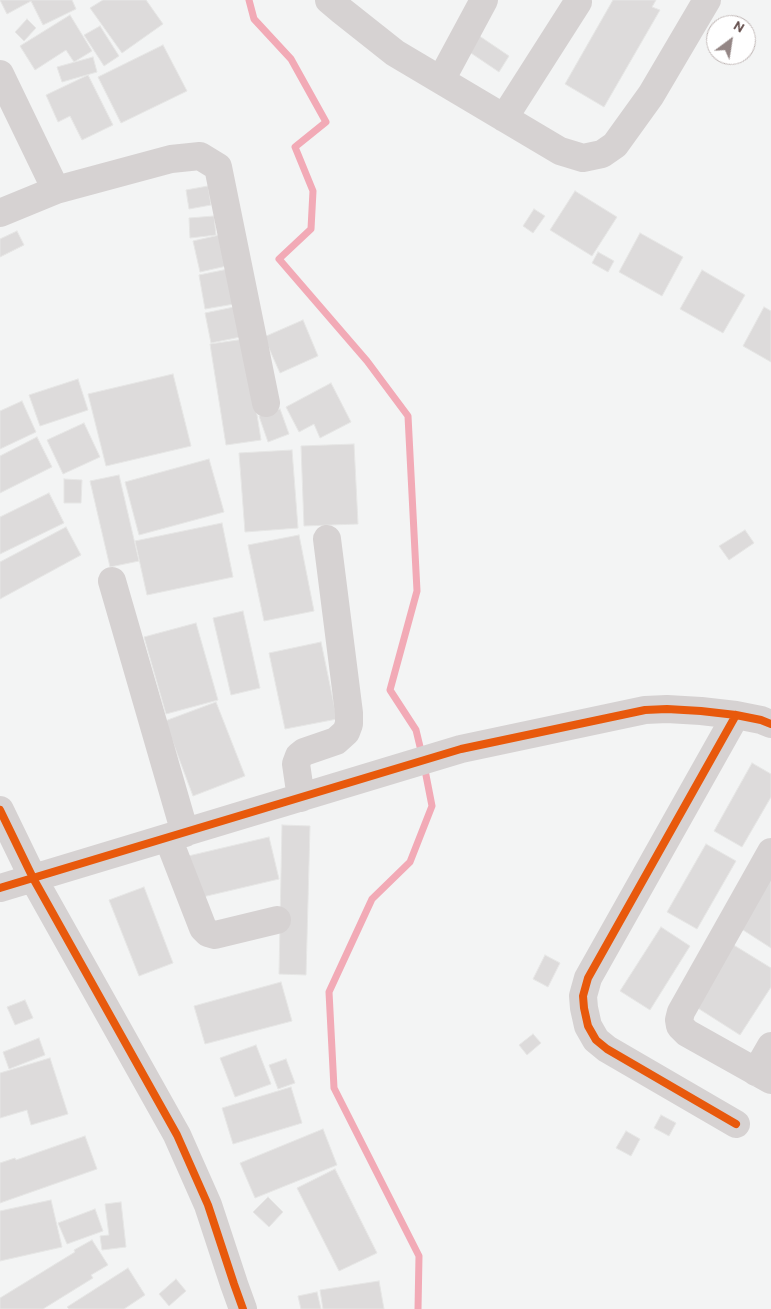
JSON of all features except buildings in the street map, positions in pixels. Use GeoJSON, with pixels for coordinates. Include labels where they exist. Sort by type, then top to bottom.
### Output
{"type":"FeatureCollection","features":[{"type":"Feature","properties":{"kind":"street"},"geometry":{"type":"LineString","coordinates":[[329,0],[396,53],[560,152],[583,158],[602,154],[615,145],[651,95],[707,0]]}},
{"type":"Feature","properties":{"kind":"street"},"geometry":{"type":"LineString","coordinates":[[441,80],[484,0]]}},
{"type":"Feature","properties":{"kind":"street"},"geometry":{"type":"LineString","coordinates":[[504,118],[578,2]]}},
{"type":"Feature","properties":{"kind":"street"},"geometry":{"type":"LineString","coordinates":[[0,74],[56,190]]}},
{"type":"Feature","properties":{"kind":"street"},"geometry":{"type":"LineString","coordinates":[[0,212],[56,190],[171,159],[200,156],[218,167],[266,403]]}},
{"type":"Feature","properties":{"kind":"street"},"geometry":{"type":"LineString","coordinates":[[307,796],[296,764],[299,756],[304,752],[336,741],[346,732],[349,724],[327,539]]}},
{"type":"Feature","properties":{"kind":"street"},"geometry":{"type":"LineString","coordinates":[[112,580],[176,835],[203,928],[208,933],[215,935],[277,920]]}},
{"type":"Feature","properties":{"kind":"street"},"geometry":{"type":"LineString","coordinates":[[0,888],[461,749],[645,710],[701,710],[761,720],[771,724]]}},
{"type":"Feature","properties":{"kind":"street"},"geometry":{"type":"LineString","coordinates":[[736,715],[588,978],[583,996],[588,1026],[596,1040],[607,1049],[736,1124]]}},
{"type":"Feature","properties":{"kind":"street"},"geometry":{"type":"LineString","coordinates":[[0,810],[33,878],[177,1135],[208,1205],[243,1309]]}},
{"type":"Feature","properties":{"kind":"street"},"geometry":{"type":"LineString","coordinates":[[771,852],[681,1012],[679,1020],[680,1026],[687,1033],[764,1076],[771,1046]]}},
{"type":"Feature","properties":{"kind":"waterway"},"geometry":{"type":"LineString","coordinates":[[249,0],[254,19],[291,59],[326,122],[295,147],[313,191],[311,229],[279,259],[367,361],[408,416],[417,591],[390,690],[416,730],[422,755]]}},
{"type":"Feature","properties":{"kind":"waterway"},"geometry":{"type":"LineString","coordinates":[[418,1309],[419,1256],[334,1088],[329,992],[372,899],[410,862],[432,806],[424,765]]}},
{"type":"Feature","properties":{"kind":"cycle path"},"geometry":{"type":"LineString","coordinates":[[0,888],[461,749],[645,710],[701,711],[736,715],[771,724]]}},
{"type":"Feature","properties":{"kind":"cycle path"},"geometry":{"type":"LineString","coordinates":[[736,715],[588,978],[583,996],[588,1026],[596,1040],[607,1049],[736,1124]]}},
{"type":"Feature","properties":{"kind":"cycle path"},"geometry":{"type":"LineString","coordinates":[[0,810],[33,878],[177,1135],[208,1205],[243,1309]]}}]}
